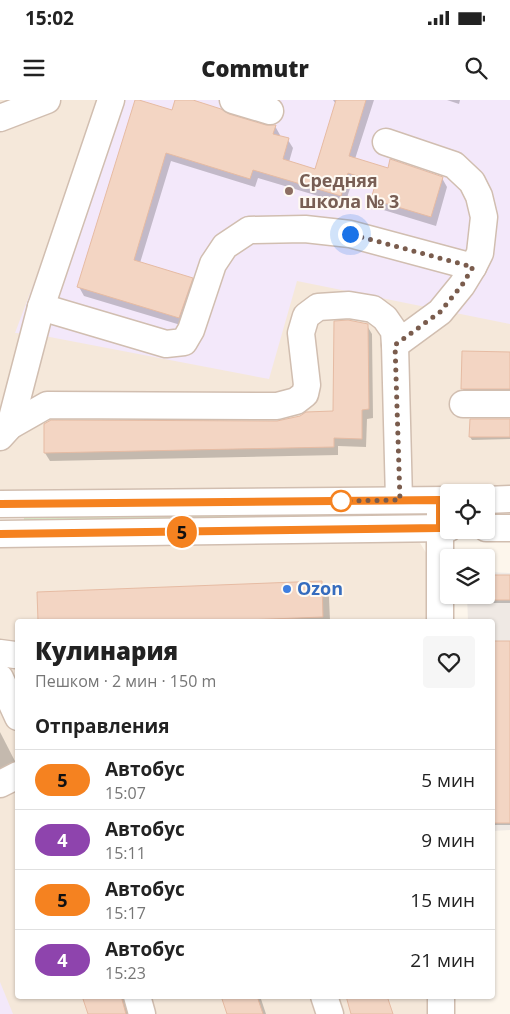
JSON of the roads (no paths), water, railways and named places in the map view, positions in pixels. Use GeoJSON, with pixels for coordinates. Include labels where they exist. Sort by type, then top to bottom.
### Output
{"type":"FeatureCollection","features":[{"type":"Feature","properties":{"kind":"street"},"geometry":{"type":"LineString","coordinates":[[0,118],[47,100]]}},
{"type":"Feature","properties":{"kind":"street"},"geometry":{"type":"LineString","coordinates":[[5,432],[41,307],[111,100]]}},
{"type":"Feature","properties":{"kind":"street"},"geometry":{"type":"LineString","coordinates":[[233,100],[270,111]]}},
{"type":"Feature","properties":{"kind":"street"},"geometry":{"type":"LineString","coordinates":[[386,142],[454,165],[472,182],[479,196],[484,217],[480,253],[462,285],[440,312],[395,345]]}},
{"type":"Feature","properties":{"kind":"street"},"geometry":{"type":"LineString","coordinates":[[41,307],[166,344],[184,342],[192,330],[213,264],[225,246],[248,230],[305,229],[350,234],[473,267]]}},
{"type":"Feature","properties":{"kind":"street"},"geometry":{"type":"LineString","coordinates":[[5,432],[47,405],[277,406],[296,402],[305,394],[307,385],[301,333],[306,316],[318,307],[349,305],[373,309],[386,318],[394,331],[400,500]]}},
{"type":"Feature","properties":{"kind":"street"},"geometry":{"type":"LineString","coordinates":[[463,404],[510,404]]}},
{"type":"Feature","properties":{"kind":"street"},"geometry":{"type":"LineString","coordinates":[[495,500],[510,499]]}},
{"type":"Feature","properties":{"kind":"street"},"geometry":{"type":"LineString","coordinates":[[0,504],[440,500]]}},
{"type":"Feature","properties":{"kind":"street"},"geometry":{"type":"LineString","coordinates":[[0,534],[440,528]]}},
{"type":"Feature","properties":{"kind":"street"},"geometry":{"type":"LineString","coordinates":[[495,528],[510,528]]}},
{"type":"Feature","properties":{"kind":"street"},"geometry":{"type":"LineString","coordinates":[[440,619],[439,552],[442,539]]}},
{"type":"Feature","properties":{"kind":"street"},"geometry":{"type":"LineString","coordinates":[[0,678],[15,710]]}},
{"type":"Feature","properties":{"kind":"street"},"geometry":{"type":"LineString","coordinates":[[0,784],[15,776]]}},
{"type":"Feature","properties":{"kind":"street"},"geometry":{"type":"LineString","coordinates":[[137,999],[142,1014]]}},
{"type":"Feature","properties":{"kind":"street"},"geometry":{"type":"LineString","coordinates":[[325,999],[330,1014]]}},
{"type":"Feature","properties":{"kind":"street"},"geometry":{"type":"LineString","coordinates":[[441,999],[441,1014]]}},
{"type":"Feature","properties":{"kind":"place","name":"Средняя школа № 3"},"geometry":{"type":"Point","coordinates":[289,191]}},
{"type":"Feature","properties":{"kind":"place","name":"Ozon"},"geometry":{"type":"Point","coordinates":[287,589]}}]}
